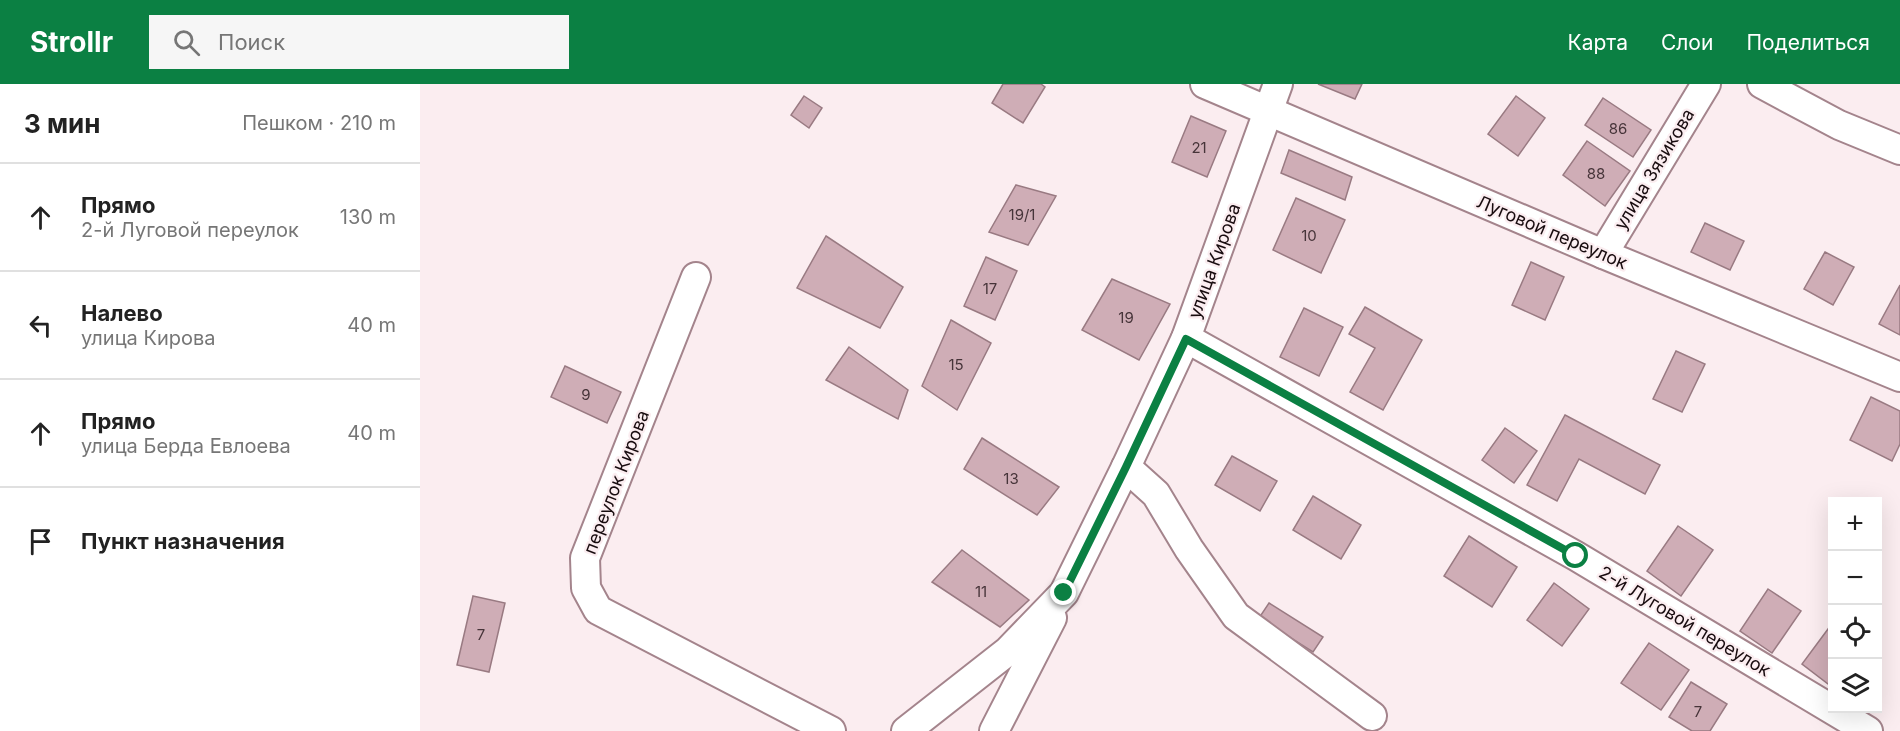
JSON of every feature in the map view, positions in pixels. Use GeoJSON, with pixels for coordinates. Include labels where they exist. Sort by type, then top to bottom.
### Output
{"type":"FeatureCollection","features":[{"type":"Feature","properties":{"kind":"street","name":"Луговой переулок"},"geometry":{"type":"LineString","coordinates":[[1205,84],[1603,254],[1900,377]]}},
{"type":"Feature","properties":{"kind":"street","name":"улица Кирова"},"geometry":{"type":"LineString","coordinates":[[994,731],[1126,467],[1186,339],[1278,84]]}},
{"type":"Feature","properties":{"kind":"street","name":"улица Зязикова"},"geometry":{"type":"LineString","coordinates":[[1603,254],[1706,84]]}},
{"type":"Feature","properties":{"kind":"street"},"geometry":{"type":"LineString","coordinates":[[1762,84],[1839,125],[1900,150]]}},
{"type":"Feature","properties":{"kind":"street","name":"переулок Кирова"},"geometry":{"type":"LineString","coordinates":[[696,277],[585,558],[586,588],[598,610],[831,731]]}},
{"type":"Feature","properties":{"kind":"street","name":"2-й Луговой переулок"},"geometry":{"type":"LineString","coordinates":[[1186,339],[1576,556],[1868,731]]}},
{"type":"Feature","properties":{"kind":"street"},"geometry":{"type":"LineString","coordinates":[[1126,467],[1156,494],[1189,549],[1236,616],[1372,716]]}},
{"type":"Feature","properties":{"kind":"street"},"geometry":{"type":"LineString","coordinates":[[906,731],[1008,651],[1064,593]]}},
{"type":"Feature","properties":{"kind":"building"},"geometry":{"type":"Polygon","coordinates":[[[1003,84],[1041,84],[1045,87],[1023,123],[992,103],[1003,84]]]}},
{"type":"Feature","properties":{"kind":"building"},"geometry":{"type":"Polygon","coordinates":[[[1318,84],[1362,84],[1355,99],[1318,84]]]}},
{"type":"Feature","properties":{"kind":"building"},"geometry":{"type":"Polygon","coordinates":[[[804,96],[822,108],[809,128],[791,115],[804,96]]]}},
{"type":"Feature","properties":{"kind":"building"},"geometry":{"type":"Polygon","coordinates":[[[1516,96],[1545,118],[1518,156],[1488,134],[1516,96]]]}},
{"type":"Feature","properties":{"kind":"building"},"geometry":{"type":"Polygon","coordinates":[[[1603,98],[1651,130],[1633,157],[1585,125],[1603,98]]]}},
{"type":"Feature","properties":{"kind":"building"},"geometry":{"type":"Polygon","coordinates":[[[1191,116],[1226,131],[1207,177],[1172,162],[1191,116]]]}},
{"type":"Feature","properties":{"kind":"building"},"geometry":{"type":"Polygon","coordinates":[[[1587,141],[1630,171],[1605,206],[1563,175],[1587,141]]]}},
{"type":"Feature","properties":{"kind":"building"},"geometry":{"type":"Polygon","coordinates":[[[1289,150],[1352,177],[1345,200],[1281,173],[1289,150]]]}},
{"type":"Feature","properties":{"kind":"building"},"geometry":{"type":"Polygon","coordinates":[[[1016,185],[1056,196],[1028,245],[989,232],[1016,185]]]}},
{"type":"Feature","properties":{"kind":"building"},"geometry":{"type":"Polygon","coordinates":[[[1296,198],[1345,220],[1321,273],[1273,250],[1296,198]]]}},
{"type":"Feature","properties":{"kind":"building"},"geometry":{"type":"Polygon","coordinates":[[[1705,223],[1744,241],[1730,270],[1691,252],[1705,223]]]}},
{"type":"Feature","properties":{"kind":"building"},"geometry":{"type":"Polygon","coordinates":[[[826,236],[903,287],[880,328],[797,288],[826,236]]]}},
{"type":"Feature","properties":{"kind":"building"},"geometry":{"type":"Polygon","coordinates":[[[1825,252],[1854,267],[1833,305],[1804,289],[1825,252]]]}},
{"type":"Feature","properties":{"kind":"building"},"geometry":{"type":"Polygon","coordinates":[[[986,257],[1017,271],[995,320],[964,306],[986,257]]]}},
{"type":"Feature","properties":{"kind":"building"},"geometry":{"type":"Polygon","coordinates":[[[1531,262],[1564,277],[1545,320],[1512,305],[1531,262]]]}},
{"type":"Feature","properties":{"kind":"building"},"geometry":{"type":"Polygon","coordinates":[[[1112,279],[1170,304],[1139,360],[1082,330],[1112,279]]]}},
{"type":"Feature","properties":{"kind":"building"},"geometry":{"type":"Polygon","coordinates":[[[1900,285],[1900,335],[1879,324],[1900,285]]]}},
{"type":"Feature","properties":{"kind":"building"},"geometry":{"type":"Polygon","coordinates":[[[1365,307],[1422,340],[1383,410],[1350,392],[1375,348],[1349,334],[1365,307]]]}},
{"type":"Feature","properties":{"kind":"building"},"geometry":{"type":"Polygon","coordinates":[[[1304,308],[1343,327],[1319,376],[1280,357],[1304,308]]]}},
{"type":"Feature","properties":{"kind":"building"},"geometry":{"type":"Polygon","coordinates":[[[951,320],[991,343],[957,410],[922,386],[951,320]]]}},
{"type":"Feature","properties":{"kind":"building"},"geometry":{"type":"Polygon","coordinates":[[[849,347],[908,390],[898,419],[826,380],[849,347]]]}},
{"type":"Feature","properties":{"kind":"building"},"geometry":{"type":"Polygon","coordinates":[[[1676,351],[1705,364],[1682,412],[1653,399],[1676,351]]]}},
{"type":"Feature","properties":{"kind":"building"},"geometry":{"type":"Polygon","coordinates":[[[565,366],[621,392],[607,423],[551,397],[565,366]]]}},
{"type":"Feature","properties":{"kind":"building"},"geometry":{"type":"Polygon","coordinates":[[[1871,397],[1900,411],[1900,444],[1892,461],[1850,440],[1871,397]]]}},
{"type":"Feature","properties":{"kind":"building"},"geometry":{"type":"Polygon","coordinates":[[[1565,415],[1660,465],[1645,494],[1579,459],[1557,501],[1527,485],[1565,415]]]}},
{"type":"Feature","properties":{"kind":"building"},"geometry":{"type":"Polygon","coordinates":[[[1505,428],[1537,451],[1514,483],[1482,460],[1505,428]]]}},
{"type":"Feature","properties":{"kind":"building"},"geometry":{"type":"Polygon","coordinates":[[[982,438],[1059,487],[1037,515],[964,469],[982,438]]]}},
{"type":"Feature","properties":{"kind":"building"},"geometry":{"type":"Polygon","coordinates":[[[1232,456],[1277,481],[1260,511],[1215,485],[1232,456]]]}},
{"type":"Feature","properties":{"kind":"building"},"geometry":{"type":"Polygon","coordinates":[[[1313,496],[1361,525],[1341,559],[1293,530],[1313,496]]]}},
{"type":"Feature","properties":{"kind":"building"},"geometry":{"type":"Polygon","coordinates":[[[1678,526],[1713,550],[1681,596],[1647,571],[1678,526]]]}},
{"type":"Feature","properties":{"kind":"building"},"geometry":{"type":"Polygon","coordinates":[[[1469,536],[1517,567],[1492,607],[1444,576],[1469,536]]]}},
{"type":"Feature","properties":{"kind":"building"},"geometry":{"type":"Polygon","coordinates":[[[962,550],[1029,600],[1000,627],[932,582],[962,550]]]}},
{"type":"Feature","properties":{"kind":"building"},"geometry":{"type":"Polygon","coordinates":[[[1554,583],[1589,609],[1562,646],[1527,620],[1554,583]]]}},
{"type":"Feature","properties":{"kind":"building"},"geometry":{"type":"Polygon","coordinates":[[[1768,589],[1801,611],[1772,653],[1740,631],[1768,589]]]}},
{"type":"Feature","properties":{"kind":"building"},"geometry":{"type":"Polygon","coordinates":[[[473,596],[505,603],[489,672],[457,665],[473,596]]]}},
{"type":"Feature","properties":{"kind":"building"},"geometry":{"type":"Polygon","coordinates":[[[1269,603],[1323,637],[1313,652],[1259,618],[1269,603]]]}},
{"type":"Feature","properties":{"kind":"building"},"geometry":{"type":"Polygon","coordinates":[[[1828,629],[1828,684],[1802,664],[1828,629]]]}},
{"type":"Feature","properties":{"kind":"building"},"geometry":{"type":"Polygon","coordinates":[[[1649,643],[1689,670],[1661,710],[1621,683],[1649,643]]]}},
{"type":"Feature","properties":{"kind":"building"},"geometry":{"type":"Polygon","coordinates":[[[1691,682],[1727,704],[1710,731],[1692,731],[1669,717],[1691,682]]]}},
{"type":"Feature","properties":{"kind":"route"},"geometry":{"type":"LineString","coordinates":[[1064,593],[1186,339],[1576,556]]}}]}
